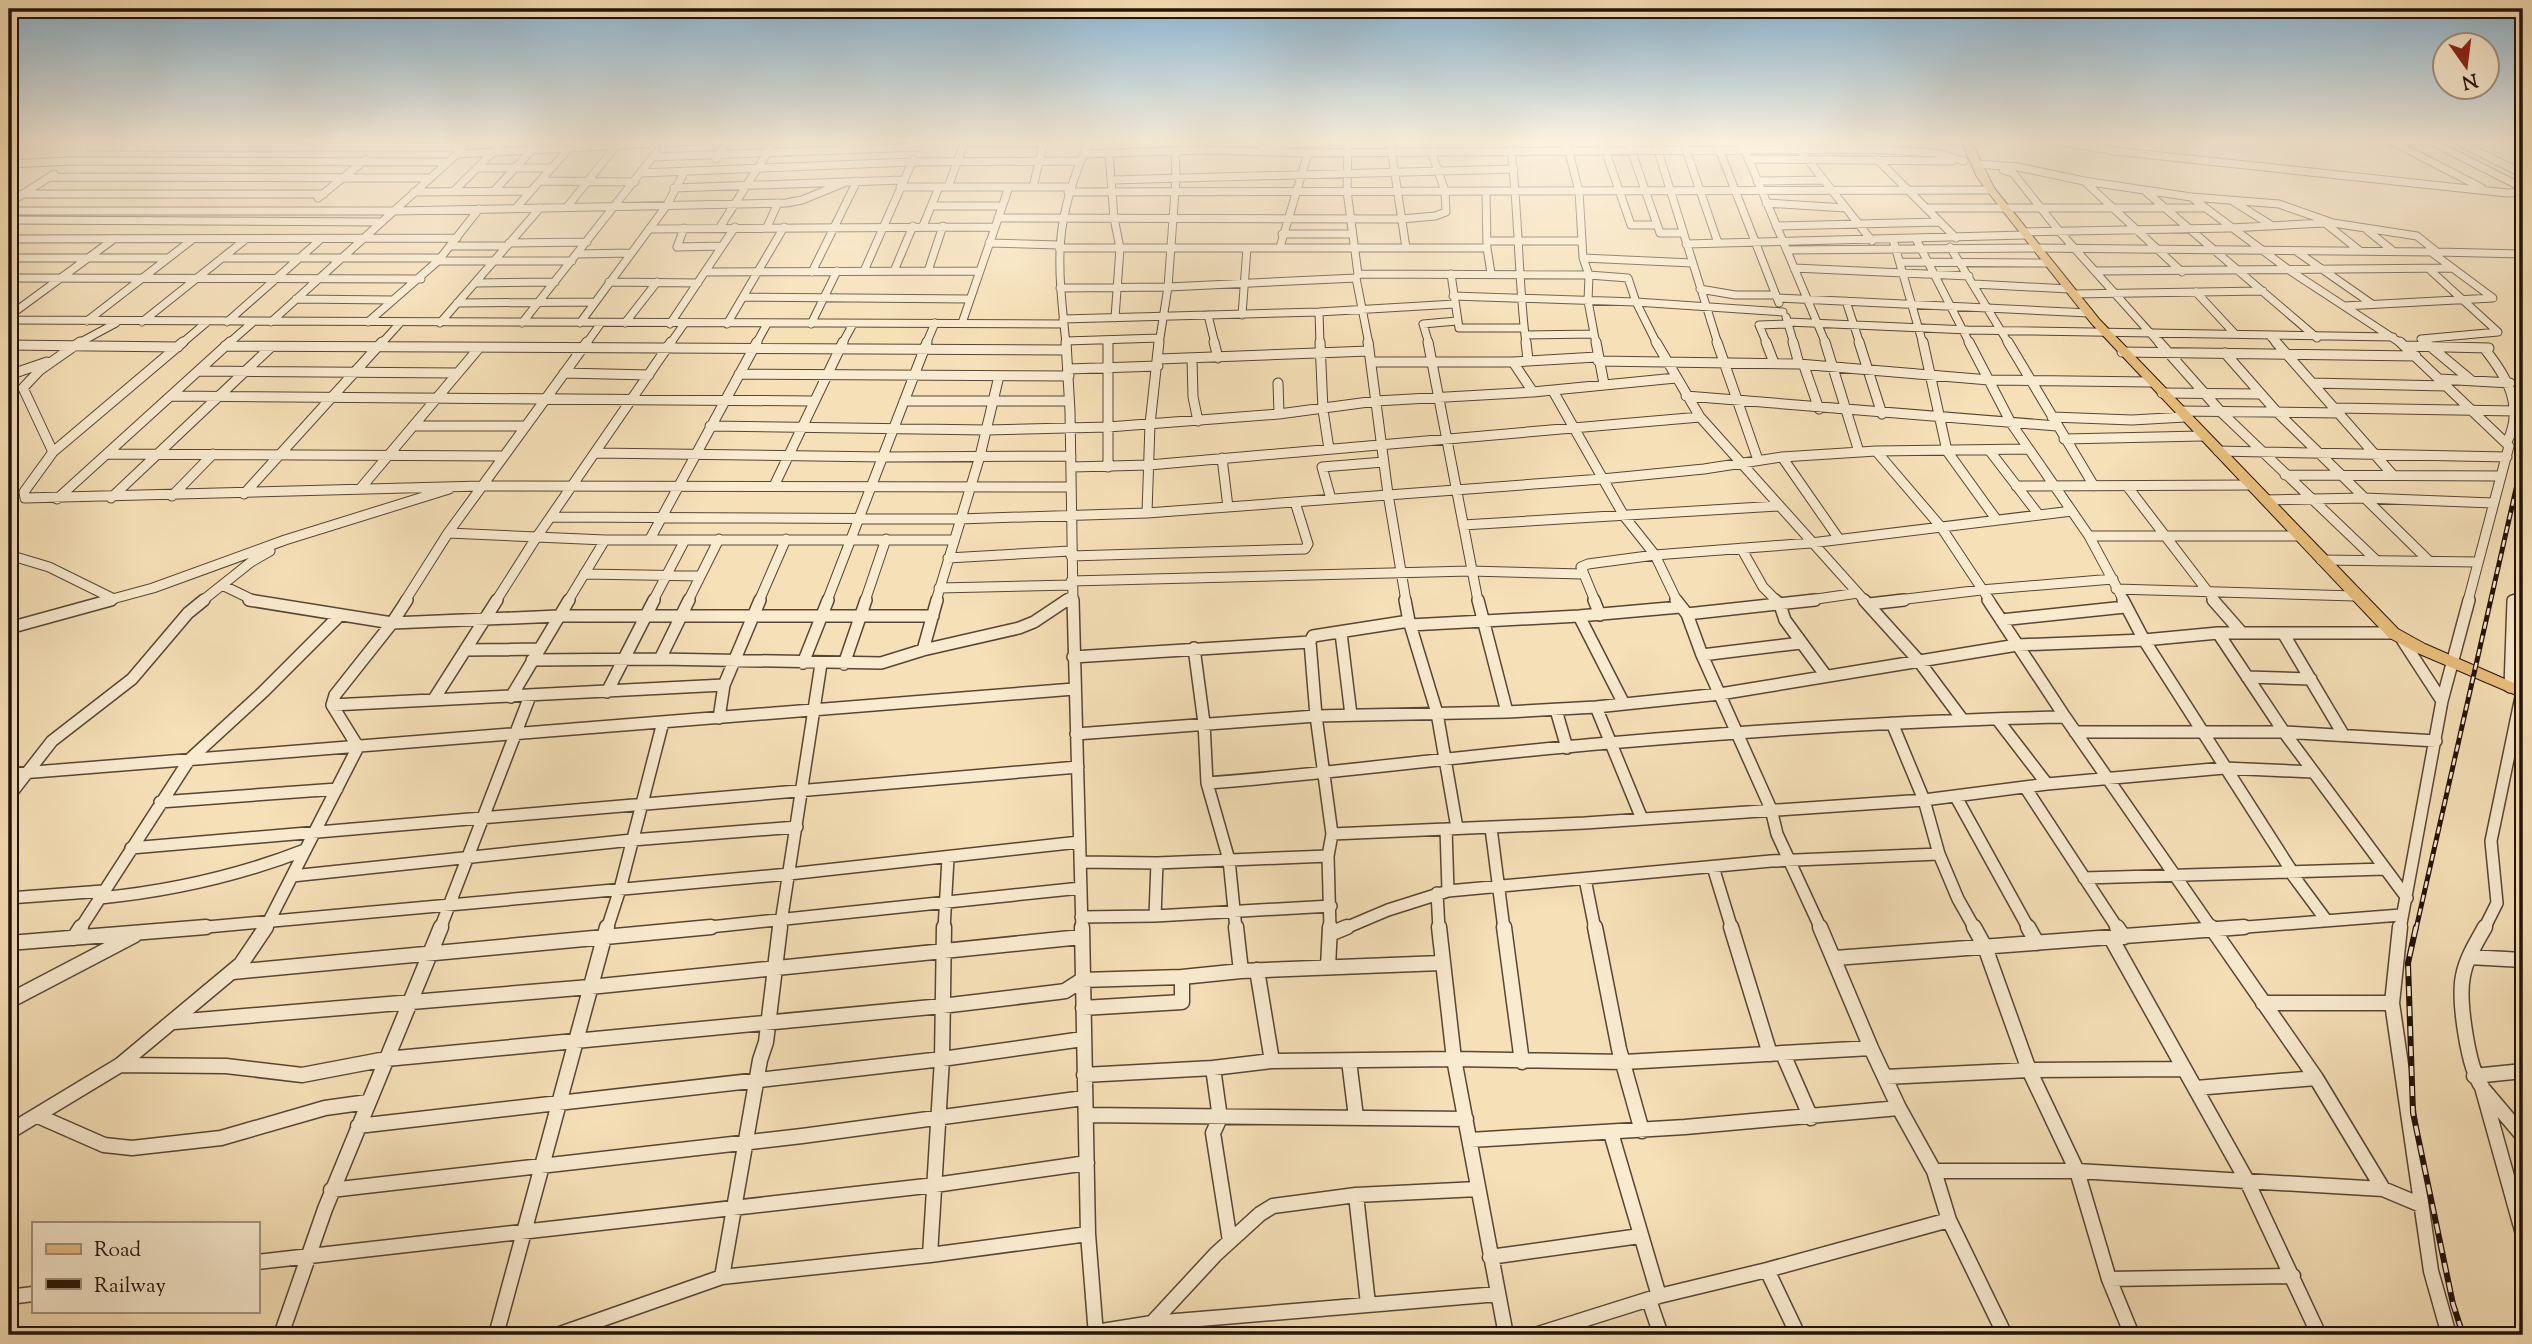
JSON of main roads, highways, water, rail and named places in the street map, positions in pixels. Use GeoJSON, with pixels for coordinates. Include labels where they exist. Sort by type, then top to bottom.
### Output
{"type":"FeatureCollection","features":[{"type":"Feature","properties":{"kind":"main road"},"geometry":{"type":"LineString","coordinates":[[2001,204],[2122,352],[2398,637],[2518,690]]}},
{"type":"Feature","properties":{"kind":"railway"},"geometry":{"type":"LineString","coordinates":[[2416,929],[2523,458]]}},
{"type":"Feature","properties":{"kind":"railway"},"geometry":{"type":"LineString","coordinates":[[2416,927],[2408,963],[2413,1113],[2453,1304],[2463,1335]]}}]}
